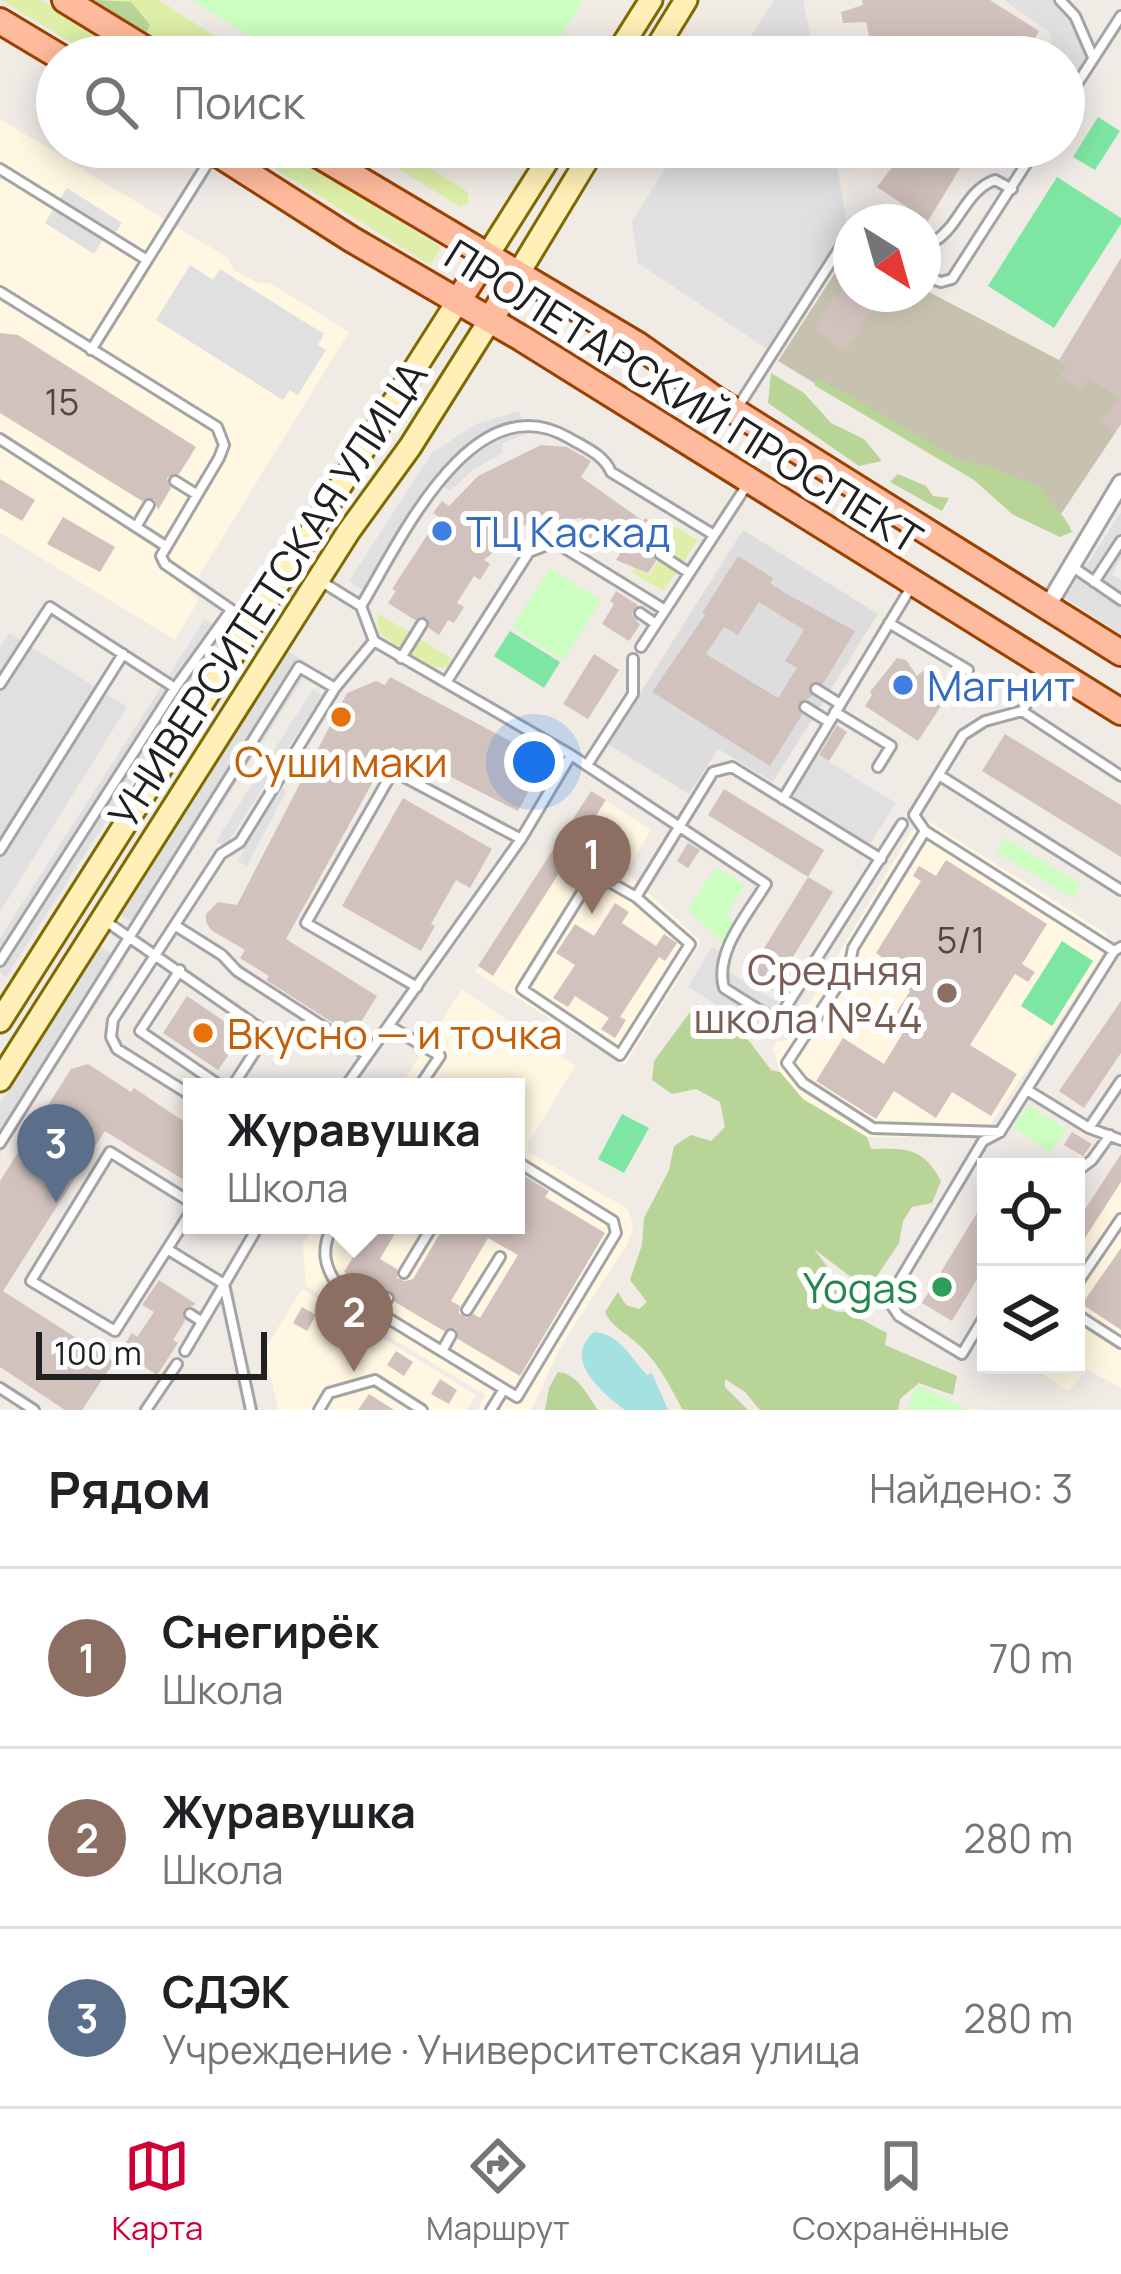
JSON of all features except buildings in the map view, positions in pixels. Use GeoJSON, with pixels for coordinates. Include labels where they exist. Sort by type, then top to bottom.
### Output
{"type":"FeatureCollection","features":[{"type":"Feature","properties":{"kind":"main road"},"geometry":{"type":"LineString","coordinates":[[65,0],[124,36]]}},
{"type":"Feature","properties":{"kind":"main road"},"geometry":{"type":"LineString","coordinates":[[628,36],[651,0]]}},
{"type":"Feature","properties":{"kind":"main road"},"geometry":{"type":"LineString","coordinates":[[664,36],[686,0]]}},
{"type":"Feature","properties":{"kind":"main road"},"geometry":{"type":"LineString","coordinates":[[0,21],[36,43]]}},
{"type":"Feature","properties":{"kind":"main road","name":"ПРОЛЕТАРСКИЙ ПРОСПЕКТ"},"geometry":{"type":"LineString","coordinates":[[240,168],[1121,712]]}},
{"type":"Feature","properties":{"kind":"main road","name":"ПРОЛЕТАРСКИЙ ПРОСПЕКТ"},"geometry":{"type":"LineString","coordinates":[[340,168],[638,345],[736,412],[1121,653]]}},
{"type":"Feature","properties":{"kind":"main road","name":"УНИВЕРСИТЕТСКАЯ УЛИЦА"},"geometry":{"type":"LineString","coordinates":[[4,1007],[255,625],[543,168]]}},
{"type":"Feature","properties":{"kind":"main road","name":"УНИВЕРСИТЕТСКАЯ УЛИЦА"},"geometry":{"type":"LineString","coordinates":[[0,1080],[319,579],[410,447],[582,168]]}},
{"type":"Feature","properties":{"kind":"street"},"geometry":{"type":"LineString","coordinates":[[1047,607],[1121,483]]}},
{"type":"Feature","properties":{"kind":"lane"},"geometry":{"type":"LineString","coordinates":[[1060,0],[1075,16],[1084,36]]}},
{"type":"Feature","properties":{"kind":"lane"},"geometry":{"type":"LineString","coordinates":[[1085,70],[1121,16]]}},
{"type":"Feature","properties":{"kind":"lane"},"geometry":{"type":"LineString","coordinates":[[1085,39],[1093,57]]}},
{"type":"Feature","properties":{"kind":"lane"},"geometry":{"type":"LineString","coordinates":[[91,350],[200,168]]}},
{"type":"Feature","properties":{"kind":"lane"},"geometry":{"type":"LineString","coordinates":[[941,282],[952,279],[1024,168]]}},
{"type":"Feature","properties":{"kind":"lane"},"geometry":{"type":"LineString","coordinates":[[0,170],[147,260]]}},
{"type":"Feature","properties":{"kind":"lane"},"geometry":{"type":"LineString","coordinates":[[941,237],[984,184],[995,179],[1012,189]]}},
{"type":"Feature","properties":{"kind":"lane"},"geometry":{"type":"LineString","coordinates":[[736,412],[833,259]]}},
{"type":"Feature","properties":{"kind":"lane"},"geometry":{"type":"LineString","coordinates":[[0,292],[217,427],[224,446],[219,458],[161,556],[165,564],[255,625]]}},
{"type":"Feature","properties":{"kind":"lane"},"geometry":{"type":"LineString","coordinates":[[361,606],[447,466],[475,445],[510,429],[553,428],[606,460],[611,472],[714,535]]}},
{"type":"Feature","properties":{"kind":"lane"},"geometry":{"type":"LineString","coordinates":[[0,440],[164,545]]}},
{"type":"Feature","properties":{"kind":"lane"},"geometry":{"type":"LineString","coordinates":[[175,481],[196,494]]}},
{"type":"Feature","properties":{"kind":"lane"},"geometry":{"type":"LineString","coordinates":[[641,646],[750,481]]}},
{"type":"Feature","properties":{"kind":"lane"},"geometry":{"type":"LineString","coordinates":[[136,527],[149,505]]}},
{"type":"Feature","properties":{"kind":"lane"},"geometry":{"type":"LineString","coordinates":[[1094,582],[1121,541]]}},
{"type":"Feature","properties":{"kind":"lane"},"geometry":{"type":"LineString","coordinates":[[446,682],[529,552],[555,542],[664,610]]}},
{"type":"Feature","properties":{"kind":"lane"},"geometry":{"type":"LineString","coordinates":[[660,554],[689,573]]}},
{"type":"Feature","properties":{"kind":"lane"},"geometry":{"type":"LineString","coordinates":[[1072,566],[1121,600]]}},
{"type":"Feature","properties":{"kind":"lane"},"geometry":{"type":"LineString","coordinates":[[319,579],[361,606],[374,641],[571,755],[766,884],[725,953],[720,974],[724,988],[777,1021],[902,824]]}},
{"type":"Feature","properties":{"kind":"lane"},"geometry":{"type":"LineString","coordinates":[[783,800],[914,583]]}},
{"type":"Feature","properties":{"kind":"lane"},"geometry":{"type":"LineString","coordinates":[[0,684],[50,607],[175,688]]}},
{"type":"Feature","properties":{"kind":"lane"},"geometry":{"type":"LineString","coordinates":[[0,962],[175,688],[231,610]]}},
{"type":"Feature","properties":{"kind":"lane"},"geometry":{"type":"LineString","coordinates":[[640,613],[656,624]]}},
{"type":"Feature","properties":{"kind":"lane"},"geometry":{"type":"LineString","coordinates":[[889,623],[968,670]]}},
{"type":"Feature","properties":{"kind":"lane"},"geometry":{"type":"LineString","coordinates":[[400,658],[422,624]]}},
{"type":"Feature","properties":{"kind":"lane"},"geometry":{"type":"LineString","coordinates":[[183,1090],[117,1049],[111,1037],[113,1020],[221,854],[240,842],[335,688],[374,641]]}},
{"type":"Feature","properties":{"kind":"lane"},"geometry":{"type":"LineString","coordinates":[[0,850],[123,654]]}},
{"type":"Feature","properties":{"kind":"lane"},"geometry":{"type":"LineString","coordinates":[[587,765],[633,694],[633,659]]}},
{"type":"Feature","properties":{"kind":"lane"},"geometry":{"type":"LineString","coordinates":[[0,1143],[299,667],[335,688]]}},
{"type":"Feature","properties":{"kind":"lane"},"geometry":{"type":"LineString","coordinates":[[977,1329],[962,1354],[899,1316],[891,1304],[894,1290],[982,1141],[1000,1132],[1118,949],[925,832],[914,815],[963,735],[985,721],[1022,711],[1050,667]]}},
{"type":"Feature","properties":{"kind":"lane"},"geometry":{"type":"LineString","coordinates":[[816,689],[835,713]]}},
{"type":"Feature","properties":{"kind":"lane"},"geometry":{"type":"LineString","coordinates":[[805,706],[835,713],[891,746],[878,767]]}},
{"type":"Feature","properties":{"kind":"lane"},"geometry":{"type":"LineString","coordinates":[[1022,711],[1121,776]]}},
{"type":"Feature","properties":{"kind":"lane"},"geometry":{"type":"LineString","coordinates":[[351,1078],[521,839],[571,755]]}},
{"type":"Feature","properties":{"kind":"lane"},"geometry":{"type":"LineString","coordinates":[[636,897],[713,772],[722,767],[732,767],[881,859]]}},
{"type":"Feature","properties":{"kind":"lane"},"geometry":{"type":"LineString","coordinates":[[417,987],[306,923],[393,771],[521,839]]}},
{"type":"Feature","properties":{"kind":"lane"},"geometry":{"type":"LineString","coordinates":[[939,775],[1121,890]]}},
{"type":"Feature","properties":{"kind":"lane"},"geometry":{"type":"LineString","coordinates":[[925,832],[854,948],[849,968],[788,1063],[803,1083],[873,1128],[1000,1132]]}},
{"type":"Feature","properties":{"kind":"lane"},"geometry":{"type":"LineString","coordinates":[[594,873],[636,897],[691,944],[620,1055],[522,988],[594,873]]}},
{"type":"Feature","properties":{"kind":"lane"},"geometry":{"type":"LineString","coordinates":[[103,919],[267,1033],[238,1078]]}},
{"type":"Feature","properties":{"kind":"lane"},"geometry":{"type":"LineString","coordinates":[[176,926],[367,1055]]}},
{"type":"Feature","properties":{"kind":"lane"},"geometry":{"type":"LineString","coordinates":[[180,970],[140,1031],[209,1078]]}},
{"type":"Feature","properties":{"kind":"lane"},"geometry":{"type":"LineString","coordinates":[[391,1027],[440,1056],[425,1078]]}},
{"type":"Feature","properties":{"kind":"lane"},"geometry":{"type":"LineString","coordinates":[[1089,1128],[1121,1082]]}},
{"type":"Feature","properties":{"kind":"lane"},"geometry":{"type":"LineString","coordinates":[[1027,1090],[1089,1128],[1121,1140]]}},
{"type":"Feature","properties":{"kind":"lane"},"geometry":{"type":"LineString","coordinates":[[1085,1165],[1110,1136]]}},
{"type":"Feature","properties":{"kind":"lane"},"geometry":{"type":"LineString","coordinates":[[183,1201],[110,1153],[31,1280],[115,1331],[183,1222]]}},
{"type":"Feature","properties":{"kind":"lane"},"geometry":{"type":"LineString","coordinates":[[328,1234],[323,1243],[327,1271],[340,1289],[517,1396],[616,1233],[613,1221],[525,1167]]}},
{"type":"Feature","properties":{"kind":"lane"},"geometry":{"type":"LineString","coordinates":[[1085,1272],[1121,1219]]}},
{"type":"Feature","properties":{"kind":"lane"},"geometry":{"type":"LineString","coordinates":[[1112,1233],[1121,1239]]}},
{"type":"Feature","properties":{"kind":"lane"},"geometry":{"type":"LineString","coordinates":[[185,1351],[254,1234]]}},
{"type":"Feature","properties":{"kind":"lane"},"geometry":{"type":"LineString","coordinates":[[404,1273],[428,1234]]}},
{"type":"Feature","properties":{"kind":"lane"},"geometry":{"type":"LineString","coordinates":[[167,1249],[224,1284],[251,1410]]}},
{"type":"Feature","properties":{"kind":"lane"},"geometry":{"type":"LineString","coordinates":[[467,1310],[500,1257]]}},
{"type":"Feature","properties":{"kind":"lane"},"geometry":{"type":"LineString","coordinates":[[379,1312],[388,1298]]}},
{"type":"Feature","properties":{"kind":"lane"},"geometry":{"type":"LineString","coordinates":[[190,1313],[201,1321]]}},
{"type":"Feature","properties":{"kind":"lane"},"geometry":{"type":"LineString","coordinates":[[1085,1320],[1121,1343]]}},
{"type":"Feature","properties":{"kind":"lane"},"geometry":{"type":"LineString","coordinates":[[442,1351],[451,1335]]}},
{"type":"Feature","properties":{"kind":"lane"},"geometry":{"type":"LineString","coordinates":[[146,1410],[177,1364]]}},
{"type":"Feature","properties":{"kind":"lane"},"geometry":{"type":"LineString","coordinates":[[319,1410],[329,1393],[375,1380],[422,1410]]}},
{"type":"Feature","properties":{"kind":"lane"},"geometry":{"type":"LineString","coordinates":[[0,1388],[34,1410]]}},
{"type":"Feature","properties":{"kind":"lane"},"geometry":{"type":"LineString","coordinates":[[491,1410],[504,1389]]}},
{"type":"Feature","properties":{"kind":"shaded area"},"geometry":{"type":"Polygon","coordinates":[[[774,0],[803,0],[811,36],[751,36],[774,0]]]}},
{"type":"Feature","properties":{"kind":"shaded area"},"geometry":{"type":"Polygon","coordinates":[[[1004,0],[1060,0],[1075,16],[1084,36],[1050,36],[1004,0]]]}},
{"type":"Feature","properties":{"kind":"shaded area"},"geometry":{"type":"Polygon","coordinates":[[[0,119],[36,141],[36,168],[80,168],[228,258],[234,270],[258,283],[270,283],[349,332],[189,592],[199,600],[175,640],[0,533],[0,119]]]}},
{"type":"Feature","properties":{"kind":"shaded area"},"geometry":{"type":"Polygon","coordinates":[[[666,168],[837,168],[843,204],[833,204],[833,270],[778,356],[638,263],[632,221],[666,168]]]}},
{"type":"Feature","properties":{"kind":"shaded area"},"geometry":{"type":"Polygon","coordinates":[[[67,188],[122,223],[115,233],[109,230],[94,254],[45,223],[67,188]]]}},
{"type":"Feature","properties":{"kind":"shaded area"},"geometry":{"type":"Polygon","coordinates":[[[190,265],[213,280],[220,269],[324,334],[318,345],[326,350],[298,395],[290,390],[283,400],[156,320],[190,265]]]}},
{"type":"Feature","properties":{"kind":"shaded area"},"geometry":{"type":"Polygon","coordinates":[[[833,276],[833,312],[941,312],[941,298],[1121,397],[1121,424],[1053,526],[778,361],[833,276]]]}},
{"type":"Feature","properties":{"kind":"shaded area"},"geometry":{"type":"Polygon","coordinates":[[[519,411],[527,434],[502,443],[503,453],[474,469],[450,491],[442,486],[371,596],[349,581],[432,453],[476,424],[519,411]]]}},
{"type":"Feature","properties":{"kind":"shaded area"},"geometry":{"type":"Polygon","coordinates":[[[1121,512],[1121,558],[1112,574],[1121,580],[1121,634],[1065,598],[1121,512]]]}},
{"type":"Feature","properties":{"kind":"shaded area"},"geometry":{"type":"Polygon","coordinates":[[[743,530],[878,614],[773,782],[718,749],[689,794],[608,744],[743,530]]]}},
{"type":"Feature","properties":{"kind":"shaded area"},"geometry":{"type":"Polygon","coordinates":[[[205,619],[227,633],[6,977],[0,973],[0,938],[205,619]]]}},
{"type":"Feature","properties":{"kind":"shaded area"},"geometry":{"type":"Polygon","coordinates":[[[9,633],[127,707],[0,912],[0,647],[9,633]]]}},
{"type":"Feature","properties":{"kind":"shaded area"},"geometry":{"type":"Polygon","coordinates":[[[288,651],[311,666],[143,929],[121,915],[288,651]]]}},
{"type":"Feature","properties":{"kind":"shaded area"},"geometry":{"type":"Polygon","coordinates":[[[313,689],[322,695],[225,847],[216,841],[313,689]]]}},
{"type":"Feature","properties":{"kind":"shaded area"},"geometry":{"type":"Polygon","coordinates":[[[818,755],[896,803],[862,856],[785,808],[818,755]]]}},
{"type":"Feature","properties":{"kind":"shaded area"},"geometry":{"type":"Polygon","coordinates":[[[277,786],[286,791],[247,866],[238,861],[277,786]]]}},
{"type":"Feature","properties":{"kind":"shaded area"},"geometry":{"type":"Polygon","coordinates":[[[591,791],[651,830],[626,872],[701,942],[625,1065],[475,972],[591,791]]]}},
{"type":"Feature","properties":{"kind":"shaded area","name":"Средняя школа №44"},"geometry":{"type":"Polygon","coordinates":[[[928,821],[1107,934],[1109,945],[989,1127],[972,1126],[970,1136],[867,1137],[803,1099],[780,1072],[773,1048],[777,1041],[788,1040],[912,830],[928,821]]]}},
{"type":"Feature","properties":{"kind":"shaded area"},"geometry":{"type":"Polygon","coordinates":[[[101,946],[124,962],[0,1155],[0,1104],[101,946]]]}},
{"type":"Feature","properties":{"kind":"shaded area"},"geometry":{"type":"Polygon","coordinates":[[[712,947],[732,959],[726,970],[778,1002],[760,1031],[688,987],[712,947]]]}},
{"type":"Feature","properties":{"kind":"shaded area"},"geometry":{"type":"Polygon","coordinates":[[[462,989],[575,1066],[528,1144],[530,1153],[628,1209],[633,1227],[628,1243],[561,1346],[531,1410],[478,1410],[485,1395],[306,1286],[303,1245],[309,1234],[525,1234],[525,1078],[406,1078],[462,989]]]}},
{"type":"Feature","properties":{"kind":"shaded area"},"geometry":{"type":"Polygon","coordinates":[[[1121,1154],[1121,1388],[1085,1370],[1085,1210],[1121,1154]]]}},
{"type":"Feature","properties":{"kind":"shaded area"},"geometry":{"type":"Polygon","coordinates":[[[302,1289],[476,1395],[467,1410],[278,1410],[265,1349],[302,1289]]]}},
{"type":"Feature","properties":{"kind":"shaded area"},"geometry":{"type":"Polygon","coordinates":[[[1042,1374],[1082,1374],[1069,1391],[1042,1374]]]}},
{"type":"Feature","properties":{"kind":"green space"},"geometry":{"type":"Polygon","coordinates":[[[1,0],[41,0],[100,36],[60,36],[1,0]]]}},
{"type":"Feature","properties":{"kind":"green space"},"geometry":{"type":"Polygon","coordinates":[[[94,0],[159,0],[215,36],[152,36],[94,0]]]}},
{"type":"Feature","properties":{"kind":"green space"},"geometry":{"type":"Polygon","coordinates":[[[94,0],[131,2],[150,25],[146,33],[94,0]]]}},
{"type":"Feature","properties":{"kind":"green space"},"geometry":{"type":"Polygon","coordinates":[[[192,0],[583,0],[562,36],[249,36],[192,0]]]}},
{"type":"Feature","properties":{"kind":"green space"},"geometry":{"type":"Polygon","coordinates":[[[1098,117],[1120,131],[1095,170],[1085,164],[1085,138],[1098,117]]]}},
{"type":"Feature","properties":{"kind":"green space"},"geometry":{"type":"Polygon","coordinates":[[[274,168],[313,168],[441,247],[430,265],[274,168]]]}},
{"type":"Feature","properties":{"kind":"green space"},"geometry":{"type":"Polygon","coordinates":[[[397,168],[430,168],[468,192],[469,203],[460,207],[397,168]]]}},
{"type":"Feature","properties":{"kind":"green space"},"geometry":{"type":"Polygon","coordinates":[[[1057,177],[1121,218],[1121,224],[1054,328],[988,286],[1057,177]]]}},
{"type":"Feature","properties":{"kind":"green space"},"geometry":{"type":"Polygon","coordinates":[[[771,373],[804,393],[831,423],[864,439],[882,461],[859,466],[768,403],[771,373]]]}},
{"type":"Feature","properties":{"kind":"green space"},"geometry":{"type":"Polygon","coordinates":[[[819,378],[961,461],[1039,486],[1072,532],[1060,537],[1012,514],[974,480],[814,385],[819,378]]]}},
{"type":"Feature","properties":{"kind":"green space"},"geometry":{"type":"Polygon","coordinates":[[[898,474],[926,486],[933,496],[949,498],[942,511],[890,482],[898,474]]]}},
{"type":"Feature","properties":{"kind":"green space"},"geometry":{"type":"Polygon","coordinates":[[[669,523],[697,540],[685,560],[677,561],[663,552],[670,542],[661,535],[669,523]]]}},
{"type":"Feature","properties":{"kind":"green space"},"geometry":{"type":"Polygon","coordinates":[[[660,557],[679,569],[663,591],[632,572],[635,567],[649,575],[660,557]]]}},
{"type":"Feature","properties":{"kind":"green space"},"geometry":{"type":"Polygon","coordinates":[[[550,568],[601,601],[563,660],[512,627],[550,568]]]}},
{"type":"Feature","properties":{"kind":"green space"},"geometry":{"type":"Polygon","coordinates":[[[377,613],[409,632],[399,648],[379,633],[377,613]]]}},
{"type":"Feature","properties":{"kind":"green space"},"geometry":{"type":"Polygon","coordinates":[[[510,631],[560,662],[544,688],[494,656],[510,631]]]}},
{"type":"Feature","properties":{"kind":"green space"},"geometry":{"type":"Polygon","coordinates":[[[417,637],[452,659],[447,667],[430,668],[408,653],[417,637]]]}},
{"type":"Feature","properties":{"kind":"green space"},"geometry":{"type":"Polygon","coordinates":[[[1005,838],[1081,884],[1073,898],[996,852],[1005,838]]]}},
{"type":"Feature","properties":{"kind":"green space"},"geometry":{"type":"Polygon","coordinates":[[[716,867],[745,885],[726,915],[735,923],[723,942],[688,910],[716,867]]]}},
{"type":"Feature","properties":{"kind":"green space"},"geometry":{"type":"Polygon","coordinates":[[[1062,941],[1093,961],[1052,1026],[1021,1006],[1062,941]]]}},
{"type":"Feature","properties":{"kind":"green space"},"geometry":{"type":"Polygon","coordinates":[[[696,1004],[740,1029],[771,1070],[780,1072],[803,1099],[867,1137],[871,1149],[912,1152],[934,1170],[941,1181],[932,1203],[912,1207],[903,1221],[899,1243],[873,1282],[855,1280],[814,1249],[833,1274],[841,1299],[833,1311],[847,1312],[887,1333],[885,1345],[957,1376],[953,1395],[919,1383],[900,1399],[898,1410],[760,1410],[725,1379],[725,1387],[748,1410],[682,1409],[654,1362],[608,1318],[605,1312],[618,1292],[626,1305],[639,1309],[647,1302],[630,1280],[642,1245],[644,1218],[669,1170],[674,1146],[691,1135],[711,1141],[725,1127],[720,1102],[696,1089],[672,1094],[652,1080],[654,1061],[696,1004]]]}},
{"type":"Feature","properties":{"kind":"green space"},"geometry":{"type":"Polygon","coordinates":[[[1029,1105],[1066,1130],[1050,1153],[1013,1127],[1029,1105]]]}},
{"type":"Feature","properties":{"kind":"green space"},"geometry":{"type":"Polygon","coordinates":[[[622,1114],[649,1128],[624,1173],[598,1159],[622,1114]]]}},
{"type":"Feature","properties":{"kind":"green space"},"geometry":{"type":"Polygon","coordinates":[[[558,1372],[576,1381],[598,1410],[545,1410],[558,1372]]]}},
{"type":"Feature","properties":{"kind":"green space"},"geometry":{"type":"Polygon","coordinates":[[[918,1386],[969,1410],[906,1410],[918,1386]]]}},
{"type":"Feature","properties":{"kind":"water"},"geometry":{"type":"Polygon","coordinates":[[[594,1332],[618,1342],[647,1375],[652,1373],[668,1410],[625,1410],[596,1385],[582,1353],[594,1332]]]}},
{"type":"Feature","properties":{"kind":"place","name":"ТЦ Каскад"},"geometry":{"type":"Point","coordinates":[442,531]}},
{"type":"Feature","properties":{"kind":"place","name":"Магнит"},"geometry":{"type":"Point","coordinates":[903,685]}},
{"type":"Feature","properties":{"kind":"place","name":"Суши маки"},"geometry":{"type":"Point","coordinates":[341,717]}},
{"type":"Feature","properties":{"kind":"place","name":"Снегирёк"},"geometry":{"type":"Point","coordinates":[592,914]}},
{"type":"Feature","properties":{"kind":"place","name":"Средняя школа №44"},"geometry":{"type":"Point","coordinates":[947,993]}},
{"type":"Feature","properties":{"kind":"place","name":"Вкусно — и точка"},"geometry":{"type":"Point","coordinates":[203,1033]}},
{"type":"Feature","properties":{"kind":"place","name":"СДЭК"},"geometry":{"type":"Point","coordinates":[56,1203]}},
{"type":"Feature","properties":{"kind":"place","name":"Yogas"},"geometry":{"type":"Point","coordinates":[942,1287]}},
{"type":"Feature","properties":{"kind":"place","name":"Журавушка"},"geometry":{"type":"Point","coordinates":[354,1372]}}]}
